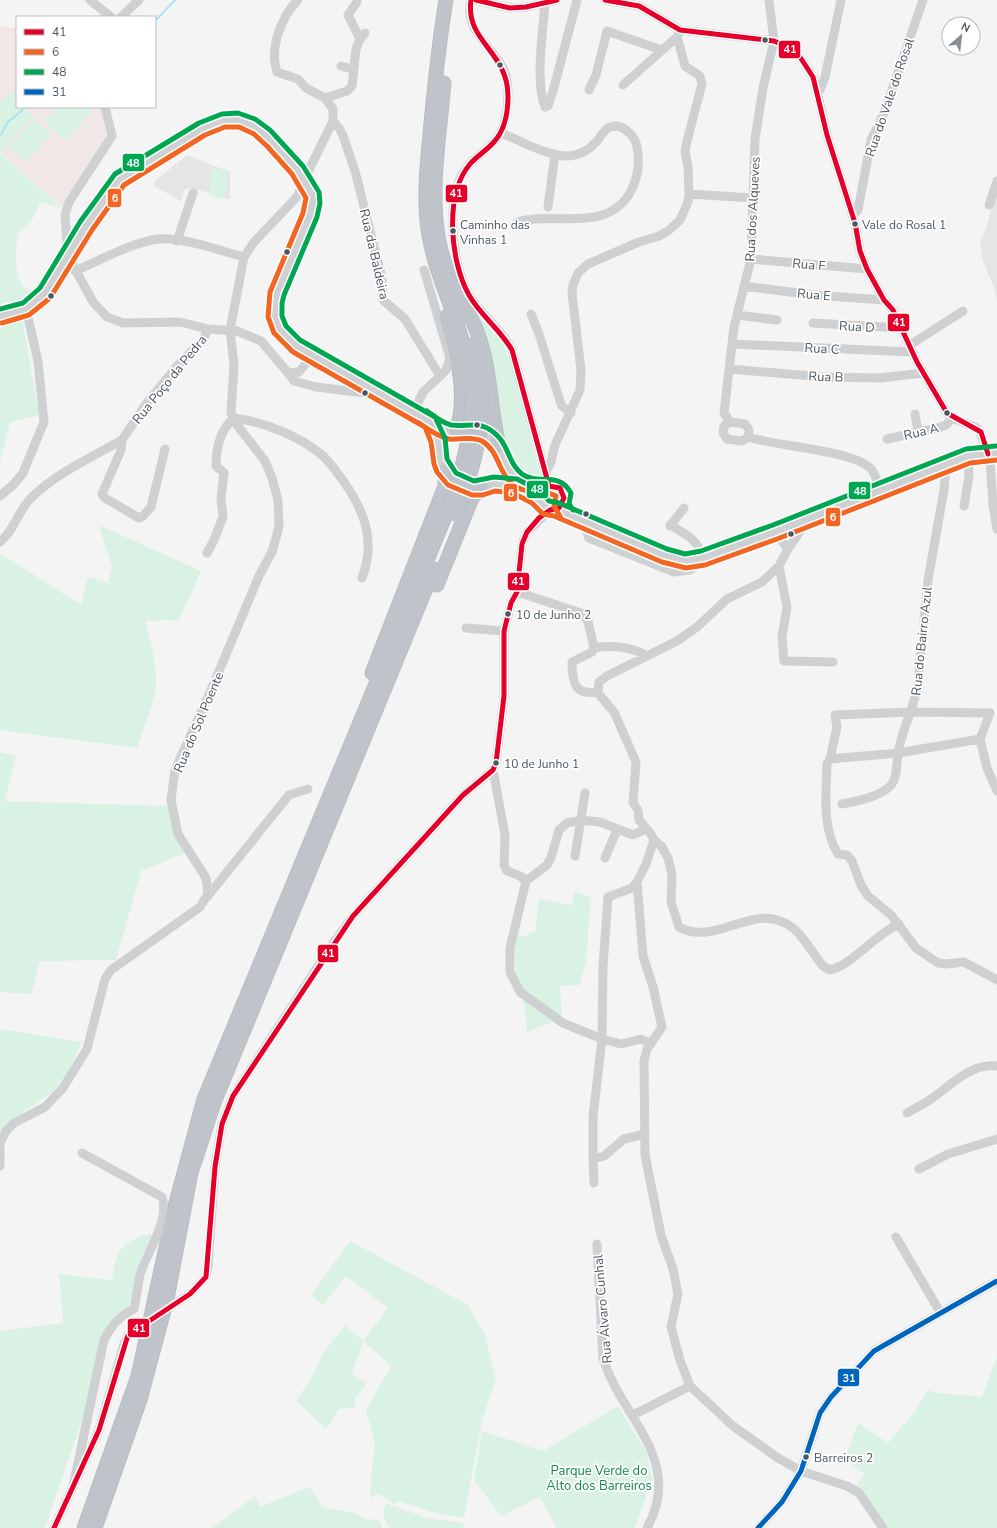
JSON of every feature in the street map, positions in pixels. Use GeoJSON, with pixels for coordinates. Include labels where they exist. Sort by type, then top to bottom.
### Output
{"type":"FeatureCollection","features":[{"type":"Feature","properties":{"kind":"highway"},"geometry":{"type":"LineString","coordinates":[[446,0],[435,81],[427,170],[426,204],[434,257],[461,334],[476,389]]}},
{"type":"Feature","properties":{"kind":"highway"},"geometry":{"type":"LineString","coordinates":[[95,1528],[140,1400],[167,1299],[191,1173],[212,1110],[330,821],[451,513],[468,444],[478,366],[469,330],[438,238],[435,191],[446,65],[455,0]]}},
{"type":"Feature","properties":{"kind":"highway"},"geometry":{"type":"LineString","coordinates":[[441,280],[444,308],[456,354],[461,387],[460,412],[454,432]]}},
{"type":"Feature","properties":{"kind":"highway"},"geometry":{"type":"LineString","coordinates":[[455,291],[472,319],[483,346],[490,379],[494,427],[498,446]]}},
{"type":"Feature","properties":{"kind":"highway"},"geometry":{"type":"LineString","coordinates":[[328,800],[339,762],[384,639],[445,486],[445,471]]}},
{"type":"Feature","properties":{"kind":"highway"},"geometry":{"type":"LineString","coordinates":[[330,821],[346,798],[381,721],[472,498],[488,486]]}},
{"type":"Feature","properties":{"kind":"highway"},"geometry":{"type":"LineString","coordinates":[[84,1528],[138,1376],[174,1210],[204,1099],[328,800],[451,513]]}},
{"type":"Feature","properties":{"kind":"street"},"geometry":{"type":"LineString","coordinates":[[90,0],[110,16]]}},
{"type":"Feature","properties":{"kind":"street"},"geometry":{"type":"LineString","coordinates":[[121,16],[139,0]]}},
{"type":"Feature","properties":{"kind":"street"},"geometry":{"type":"LineString","coordinates":[[298,0],[279,28],[275,46],[274,64],[277,72],[298,79],[306,88],[329,96],[344,92],[349,89],[353,82],[356,49],[363,36],[348,15],[357,2]]}},
{"type":"Feature","properties":{"kind":"street"},"geometry":{"type":"LineString","coordinates":[[471,0],[469,15],[474,28],[501,64],[506,76],[508,95],[501,133],[496,140],[469,165],[458,182],[454,205],[454,246],[463,283],[469,295],[506,339],[512,350],[545,473],[547,487]]}},
{"type":"Feature","properties":{"kind":"street"},"geometry":{"type":"LineString","coordinates":[[476,0],[510,8],[526,7],[557,0]]}},
{"type":"Feature","properties":{"kind":"street"},"geometry":{"type":"LineString","coordinates":[[545,3],[541,84],[542,100],[545,107],[548,106],[553,92],[577,0]]}},
{"type":"Feature","properties":{"kind":"street"},"geometry":{"type":"LineString","coordinates":[[605,0],[639,6],[678,34],[774,41],[787,47],[800,57],[813,77],[827,135],[853,219],[860,251],[867,269],[884,300],[893,310],[923,373],[947,413],[952,418],[977,428],[992,454],[990,460],[992,494],[997,529]]}},
{"type":"Feature","properties":{"kind":"street","name":"Rua dos Alqueves"},"geometry":{"type":"LineString","coordinates":[[730,422],[724,413],[737,315],[751,259],[755,139],[763,88],[774,41],[770,0]]}},
{"type":"Feature","properties":{"kind":"street"},"geometry":{"type":"LineString","coordinates":[[817,91],[820,90],[825,77],[841,0]]}},
{"type":"Feature","properties":{"kind":"street","name":"Rua do Vale do Rosal"},"geometry":{"type":"LineString","coordinates":[[853,219],[858,210],[872,140],[882,118],[923,0]]}},
{"type":"Feature","properties":{"kind":"street"},"geometry":{"type":"LineString","coordinates":[[589,90],[596,75],[607,31],[662,50]]}},
{"type":"Feature","properties":{"kind":"street"},"geometry":{"type":"LineString","coordinates":[[545,473],[551,462],[555,445],[580,390],[581,370],[572,292],[578,273],[588,264],[668,231],[680,220],[688,202],[688,167],[685,151],[702,84],[700,76],[685,66],[678,34]]}},
{"type":"Feature","properties":{"kind":"street"},"geometry":{"type":"LineString","coordinates":[[622,85],[678,34]]}},
{"type":"Feature","properties":{"kind":"street"},"geometry":{"type":"LineString","coordinates":[[341,66],[354,69]]}},
{"type":"Feature","properties":{"kind":"street"},"geometry":{"type":"LineString","coordinates":[[234,418],[231,413],[234,365],[230,330],[244,257],[254,242],[296,198],[333,121],[333,109],[329,96]]}},
{"type":"Feature","properties":{"kind":"street"},"geometry":{"type":"LineString","coordinates":[[105,108],[112,136],[69,202],[65,215],[65,232],[68,256],[75,271],[93,302],[107,317],[123,323],[180,322],[208,329],[237,331],[261,341],[294,382],[316,387],[365,393],[378,397],[387,396]]}},
{"type":"Feature","properties":{"kind":"street"},"geometry":{"type":"LineString","coordinates":[[0,316],[26,309],[45,293],[111,190],[119,180],[130,171],[215,122],[237,120],[249,123],[260,130],[305,180],[312,194],[312,208],[277,293],[273,314],[277,328],[288,340],[435,424],[454,432],[476,431],[490,438],[498,446],[504,463],[512,475],[521,482],[535,487],[557,486],[562,491],[564,498],[550,506],[539,518],[527,532],[522,544],[517,592],[511,603],[504,632],[504,696],[498,754],[493,770],[505,835],[504,865],[507,872],[520,876],[526,881]]}},
{"type":"Feature","properties":{"kind":"street","name":"Rua da Baldeira"},"geometry":{"type":"LineString","coordinates":[[333,121],[339,128],[355,171],[382,278],[383,300],[405,319],[440,376]]}},
{"type":"Feature","properties":{"kind":"street"},"geometry":{"type":"LineString","coordinates":[[501,133],[555,154],[567,156],[577,154],[595,144],[604,131],[609,127],[623,128],[631,134],[636,142],[638,152],[638,170],[634,185],[622,204],[603,216],[584,219],[542,218],[517,222]]}},
{"type":"Feature","properties":{"kind":"street"},"geometry":{"type":"LineString","coordinates":[[548,206],[555,154]]}},
{"type":"Feature","properties":{"kind":"street"},"geometry":{"type":"LineString","coordinates":[[989,206],[997,181]]}},
{"type":"Feature","properties":{"kind":"street"},"geometry":{"type":"LineString","coordinates":[[177,241],[194,193]]}},
{"type":"Feature","properties":{"kind":"street"},"geometry":{"type":"LineString","coordinates":[[689,194],[753,198]]}},
{"type":"Feature","properties":{"kind":"street"},"geometry":{"type":"LineString","coordinates":[[65,232],[78,240]]}},
{"type":"Feature","properties":{"kind":"street"},"geometry":{"type":"LineString","coordinates":[[75,271],[144,242],[161,239],[177,241],[244,257]]}},
{"type":"Feature","properties":{"kind":"street","name":"Rua F"},"geometry":{"type":"LineString","coordinates":[[751,259],[867,269]]}},
{"type":"Feature","properties":{"kind":"street"},"geometry":{"type":"LineString","coordinates":[[414,412],[423,392],[446,370],[450,358],[424,270]]}},
{"type":"Feature","properties":{"kind":"street","name":"Rua E"},"geometry":{"type":"LineString","coordinates":[[744,286],[813,295],[884,300]]}},
{"type":"Feature","properties":{"kind":"street"},"geometry":{"type":"LineString","coordinates":[[0,496],[13,485],[23,473],[44,422],[38,361],[26,309]]}},
{"type":"Feature","properties":{"kind":"street"},"geometry":{"type":"LineString","coordinates":[[911,348],[963,311]]}},
{"type":"Feature","properties":{"kind":"street"},"geometry":{"type":"LineString","coordinates":[[531,314],[539,334],[560,402],[562,406],[570,413]]}},
{"type":"Feature","properties":{"kind":"street"},"geometry":{"type":"LineString","coordinates":[[737,315],[776,320]]}},
{"type":"Feature","properties":{"kind":"street","name":"Rua D"},"geometry":{"type":"LineString","coordinates":[[812,323],[902,328]]}},
{"type":"Feature","properties":{"kind":"street","name":"Rua Poço da Pedra"},"geometry":{"type":"LineString","coordinates":[[165,450],[151,507],[142,517],[139,518],[105,498],[102,494],[121,450],[122,440],[146,404],[178,365],[202,340],[208,329]]}},
{"type":"Feature","properties":{"kind":"street","name":"Rua C"},"geometry":{"type":"LineString","coordinates":[[732,344],[911,348]]}},
{"type":"Feature","properties":{"kind":"street"},"geometry":{"type":"LineString","coordinates":[[288,373],[300,372],[313,355]]}},
{"type":"Feature","properties":{"kind":"street","name":"Rua B"},"geometry":{"type":"LineString","coordinates":[[729,370],[824,377],[880,378],[923,373]]}},
{"type":"Feature","properties":{"kind":"street"},"geometry":{"type":"LineString","coordinates":[[435,424],[455,420],[460,412]]}},
{"type":"Feature","properties":{"kind":"street"},"geometry":{"type":"LineString","coordinates":[[915,414],[918,431]]}},
{"type":"Feature","properties":{"kind":"street"},"geometry":{"type":"LineString","coordinates":[[207,553],[223,517],[221,499],[224,473],[216,466],[216,451],[219,440],[228,423],[234,418],[248,420],[272,428],[307,444],[323,456],[354,496],[367,527],[368,555],[362,578]]}},
{"type":"Feature","properties":{"kind":"street","name":"Rua do Sol Poente"},"geometry":{"type":"LineString","coordinates":[[205,899],[208,894],[206,878],[178,834],[171,800],[175,770],[259,576],[272,552],[279,527],[278,500],[272,478],[265,461],[237,425],[234,418]]}},
{"type":"Feature","properties":{"kind":"street","name":"Rua A"},"geometry":{"type":"LineString","coordinates":[[887,439],[918,431],[938,428],[946,425],[952,418]]}},
{"type":"Feature","properties":{"kind":"street"},"geometry":{"type":"LineString","coordinates":[[748,437],[749,430],[744,424],[730,422],[724,426],[723,433],[727,439],[742,441],[748,437],[836,454],[864,463],[872,469],[880,489]]}},
{"type":"Feature","properties":{"kind":"street"},"geometry":{"type":"LineString","coordinates":[[435,424],[440,448],[440,460],[445,471],[452,479],[462,484],[515,486],[530,492],[550,506],[567,514],[589,529],[676,560],[695,561],[775,532],[940,466],[968,456],[992,454]]}},
{"type":"Feature","properties":{"kind":"street"},"geometry":{"type":"LineString","coordinates":[[440,448],[444,439],[454,432]]}},
{"type":"Feature","properties":{"kind":"street"},"geometry":{"type":"LineString","coordinates":[[0,542],[11,529],[31,498],[81,463],[122,440]]}},
{"type":"Feature","properties":{"kind":"street"},"geometry":{"type":"LineString","coordinates":[[964,506],[969,476],[968,456]]}},
{"type":"Feature","properties":{"kind":"street"},"geometry":{"type":"LineString","coordinates":[[488,486],[502,474],[504,463]]}},
{"type":"Feature","properties":{"kind":"street","name":"Rua do Bairro Azul"},"geometry":{"type":"LineString","coordinates":[[842,804],[867,798],[888,788],[894,780],[898,753],[911,712],[918,683],[929,571],[944,490],[945,477],[940,466]]}},
{"type":"Feature","properties":{"kind":"street"},"geometry":{"type":"LineString","coordinates":[[547,487],[541,493],[550,506]]}},
{"type":"Feature","properties":{"kind":"street"},"geometry":{"type":"LineString","coordinates":[[684,508],[670,526],[693,539],[701,549],[703,558]]}},
{"type":"Feature","properties":{"kind":"street"},"geometry":{"type":"LineString","coordinates":[[596,691],[599,682],[607,676],[677,641],[697,627],[727,599],[762,582],[778,566],[810,518]]}},
{"type":"Feature","properties":{"kind":"street"},"geometry":{"type":"LineString","coordinates":[[589,529],[589,538],[674,572],[690,570],[703,558]]}},
{"type":"Feature","properties":{"kind":"street"},"geometry":{"type":"LineString","coordinates":[[775,532],[788,549]]}},
{"type":"Feature","properties":{"kind":"street"},"geometry":{"type":"LineString","coordinates":[[778,566],[787,607],[782,637],[784,661],[833,662]]}},
{"type":"Feature","properties":{"kind":"street"},"geometry":{"type":"LineString","coordinates":[[517,592],[582,613],[588,621],[594,648]]}},
{"type":"Feature","properties":{"kind":"street"},"geometry":{"type":"LineString","coordinates":[[466,628],[504,632]]}},
{"type":"Feature","properties":{"kind":"street"},"geometry":{"type":"LineString","coordinates":[[596,691],[583,692],[578,688],[572,672],[572,662],[592,652],[594,648],[608,646],[637,650],[647,656]]}},
{"type":"Feature","properties":{"kind":"street"},"geometry":{"type":"LineString","coordinates":[[596,691],[614,712],[636,762],[633,803],[638,810],[639,820],[654,840],[662,847],[668,858],[672,875],[671,902],[679,927],[685,930],[702,933],[719,930],[737,923],[762,917],[774,918],[792,927],[823,966],[830,970],[842,965],[880,935],[899,924]]}},
{"type":"Feature","properties":{"kind":"street"},"geometry":{"type":"LineString","coordinates":[[997,791],[987,768],[981,736],[990,713],[911,712],[835,715],[837,726],[830,759],[827,764],[826,803],[833,846],[838,854],[847,855],[852,861],[861,885],[868,896],[899,924],[916,948],[938,963],[964,962],[997,980]]}},
{"type":"Feature","properties":{"kind":"street"},"geometry":{"type":"LineString","coordinates":[[830,759],[898,753],[981,736]]}},
{"type":"Feature","properties":{"kind":"street"},"geometry":{"type":"LineString","coordinates":[[54,1528],[99,1430],[128,1335],[190,1294],[206,1276],[215,1167],[222,1124],[232,1096],[334,942],[353,916],[463,795],[493,770]]}},
{"type":"Feature","properties":{"kind":"street"},"geometry":{"type":"LineString","coordinates":[[0,1166],[0,1143],[6,1131],[14,1124],[45,1107],[63,1088],[87,1049],[104,979],[111,970],[200,907],[289,795],[308,789]]}},
{"type":"Feature","properties":{"kind":"street"},"geometry":{"type":"LineString","coordinates":[[575,856],[585,793]]}},
{"type":"Feature","properties":{"kind":"street"},"geometry":{"type":"LineString","coordinates":[[646,828],[633,835],[617,830],[600,822],[581,820],[567,823],[559,830],[551,858],[547,865],[526,881],[510,948],[510,972],[520,992],[563,1023],[602,1039],[621,1044],[641,1039],[651,1044]]}},
{"type":"Feature","properties":{"kind":"street"},"geometry":{"type":"LineString","coordinates":[[605,858],[617,830]]}},
{"type":"Feature","properties":{"kind":"street"},"geometry":{"type":"LineString","coordinates":[[594,1183],[592,1117],[602,1039],[603,966],[608,897],[632,888],[637,882],[646,864],[654,840]]}},
{"type":"Feature","properties":{"kind":"street"},"geometry":{"type":"LineString","coordinates":[[637,882],[643,956],[653,987],[662,1027],[645,1055],[644,1062],[645,1155],[661,1235],[673,1269],[678,1294],[671,1327],[690,1386],[733,1426],[778,1458],[802,1471],[848,1486],[859,1493],[879,1526]]}},
{"type":"Feature","properties":{"kind":"street"},"geometry":{"type":"LineString","coordinates":[[907,1113],[932,1099],[960,1077],[977,1068],[997,1066]]}},
{"type":"Feature","properties":{"kind":"street"},"geometry":{"type":"LineString","coordinates":[[593,1159],[604,1156],[624,1139],[645,1134]]}},
{"type":"Feature","properties":{"kind":"street"},"geometry":{"type":"LineString","coordinates":[[919,1169],[948,1154],[997,1139]]}},
{"type":"Feature","properties":{"kind":"street"},"geometry":{"type":"LineString","coordinates":[[73,1486],[104,1340],[113,1324],[123,1314],[134,1309],[140,1274],[158,1230],[164,1206],[162,1197],[82,1153]]}},
{"type":"Feature","properties":{"kind":"street"},"geometry":{"type":"LineString","coordinates":[[896,1237],[940,1312]]}},
{"type":"Feature","properties":{"kind":"street","name":"Rua Álvaro Cunhal"},"geometry":{"type":"LineString","coordinates":[[597,1244],[603,1358],[608,1374],[650,1445],[657,1464],[659,1487],[656,1507],[647,1528]]}},
{"type":"Feature","properties":{"kind":"street"},"geometry":{"type":"LineString","coordinates":[[758,1528],[782,1502],[802,1471],[820,1413],[831,1397],[874,1351],[940,1312],[997,1281]]}},
{"type":"Feature","properties":{"kind":"street"},"geometry":{"type":"LineString","coordinates":[[633,1415],[690,1386]]}},
{"type":"Feature","properties":{"kind":"shaded area"},"geometry":{"type":"Polygon","coordinates":[[[0,26],[16,29],[16,108],[101,108],[106,133],[105,139],[65,199],[62,207],[0,152],[0,26]]]}},
{"type":"Feature","properties":{"kind":"shaded area"},"geometry":{"type":"Polygon","coordinates":[[[187,155],[230,172],[230,199],[209,196],[209,193],[191,188],[184,190],[181,201],[154,186],[156,180],[187,155]]]}},
{"type":"Feature","properties":{"kind":"shaded area"},"geometry":{"type":"Polygon","coordinates":[[[997,186],[997,300],[994,288],[983,261],[980,242],[987,226],[997,186]]]}},
{"type":"Feature","properties":{"kind":"green space"},"geometry":{"type":"Polygon","coordinates":[[[16,90],[16,108],[29,108],[27,111],[33,116],[0,153],[0,102],[16,90]]]}},
{"type":"Feature","properties":{"kind":"green space"},"geometry":{"type":"Polygon","coordinates":[[[56,108],[94,108],[66,141],[44,122],[56,108]]]}},
{"type":"Feature","properties":{"kind":"green space"},"geometry":{"type":"Polygon","coordinates":[[[34,119],[51,134],[26,162],[9,148],[34,119]]]}},
{"type":"Feature","properties":{"kind":"green space"},"geometry":{"type":"Polygon","coordinates":[[[0,153],[62,208],[41,202],[32,220],[17,234],[16,267],[18,276],[21,283],[26,288],[33,291],[35,295],[24,305],[0,311],[0,153]]]}},
{"type":"Feature","properties":{"kind":"green space"},"geometry":{"type":"Polygon","coordinates":[[[212,169],[228,171],[225,198],[209,196],[212,169]]]}},
{"type":"Feature","properties":{"kind":"green space"},"geometry":{"type":"Polygon","coordinates":[[[482,316],[504,342],[503,344],[508,357],[511,358],[541,478],[539,482],[531,482],[520,476],[513,465],[505,445],[476,318],[482,316]]]}},
{"type":"Feature","properties":{"kind":"green space"},"geometry":{"type":"Polygon","coordinates":[[[22,318],[39,415],[10,422],[0,462],[0,324],[22,318]]]}},
{"type":"Feature","properties":{"kind":"green space"},"geometry":{"type":"Polygon","coordinates":[[[99,525],[201,571],[179,620],[145,621],[154,657],[156,679],[152,705],[137,748],[0,730],[0,553],[81,605],[88,577],[108,583],[112,567],[99,525]]]}},
{"type":"Feature","properties":{"kind":"green space"},"geometry":{"type":"Polygon","coordinates":[[[0,752],[16,756],[5,801],[168,806],[185,853],[141,871],[116,960],[40,961],[31,994],[0,992],[0,752]]]}},
{"type":"Feature","properties":{"kind":"green space"},"geometry":{"type":"Polygon","coordinates":[[[575,891],[591,898],[586,961],[580,985],[560,986],[562,1018],[527,1032],[524,999],[516,973],[515,949],[518,935],[528,937],[529,932],[535,933],[539,899],[572,905],[575,891]]]}},
{"type":"Feature","properties":{"kind":"green space"},"geometry":{"type":"Polygon","coordinates":[[[0,1029],[82,1042],[66,1076],[53,1092],[12,1120],[0,1137],[0,1029]]]}},
{"type":"Feature","properties":{"kind":"green space"},"geometry":{"type":"Polygon","coordinates":[[[150,1234],[152,1236],[140,1259],[129,1308],[111,1322],[88,1403],[45,1528],[0,1528],[0,1331],[63,1323],[59,1274],[112,1280],[116,1259],[122,1248],[136,1238],[150,1234]]]}},
{"type":"Feature","properties":{"kind":"green space"},"geometry":{"type":"Polygon","coordinates":[[[350,1241],[468,1305],[485,1335],[496,1380],[482,1420],[464,1518],[438,1514],[398,1501],[395,1504],[378,1494],[371,1498],[370,1490],[375,1444],[366,1410],[391,1366],[363,1341],[388,1308],[346,1276],[323,1305],[311,1295],[350,1241]]]}},
{"type":"Feature","properties":{"kind":"green space"},"geometry":{"type":"Polygon","coordinates":[[[345,1325],[363,1341],[352,1374],[367,1383],[355,1398],[355,1408],[339,1409],[326,1429],[296,1401],[313,1375],[324,1352],[345,1325]]]}},
{"type":"Feature","properties":{"kind":"green space"},"geometry":{"type":"Polygon","coordinates":[[[997,1357],[997,1528],[887,1528],[856,1486],[865,1474],[845,1459],[858,1423],[888,1443],[916,1410],[927,1390],[938,1393],[982,1397],[997,1357]]]}},
{"type":"Feature","properties":{"kind":"green space","name":"Parque Verde do Alto dos Barreiros"},"geometry":{"type":"Polygon","coordinates":[[[618,1406],[646,1452],[652,1478],[635,1528],[557,1528],[540,1497],[501,1516],[474,1480],[482,1431],[543,1451],[618,1406]]]}},
{"type":"Feature","properties":{"kind":"green space"},"geometry":{"type":"Polygon","coordinates":[[[310,1487],[322,1507],[355,1513],[366,1519],[379,1520],[383,1528],[212,1528],[255,1496],[260,1507],[310,1487]]]}},
{"type":"Feature","properties":{"kind":"green space"},"geometry":{"type":"Polygon","coordinates":[[[386,1503],[427,1518],[464,1523],[463,1528],[390,1528],[385,1522],[384,1516],[386,1503]]]}},
{"type":"Feature","properties":{"kind":"waterway"},"geometry":{"type":"LineString","coordinates":[[156,20],[175,0]]}},
{"type":"Feature","properties":{"kind":"waterway"},"geometry":{"type":"LineString","coordinates":[[0,136],[8,122],[25,108]]}},
{"type":"Feature","properties":{"kind":"transit line","name":"41"},"geometry":{"type":"LineString","coordinates":[[54,1528],[99,1430],[128,1335],[190,1294],[206,1277],[215,1167],[222,1124],[233,1096],[353,916],[463,795],[493,770],[496,763],[504,696],[504,631],[511,603],[517,592],[522,544],[527,532],[539,518],[550,510],[559,508],[564,498],[560,488],[549,486],[512,350],[502,335],[469,295],[457,265],[453,228],[453,210],[456,193],[462,177],[470,164],[491,145],[501,132],[508,102],[506,81],[501,68],[474,26],[471,14],[471,0]]}},
{"type":"Feature","properties":{"kind":"transit line","name":"41"},"geometry":{"type":"LineString","coordinates":[[476,0],[510,8],[526,7],[557,0]]}},
{"type":"Feature","properties":{"kind":"transit line","name":"41"},"geometry":{"type":"LineString","coordinates":[[605,0],[639,6],[680,30],[774,41],[787,47],[800,57],[813,77],[827,135],[855,223],[860,251],[867,269],[884,300],[893,310],[917,362],[947,413],[981,432],[988,454]]}},
{"type":"Feature","properties":{"kind":"transit line","name":"48"},"geometry":{"type":"LineString","coordinates":[[0,309],[23,303],[40,288],[80,222],[115,174],[199,123],[222,114],[238,113],[255,119],[270,130],[303,166],[319,192],[320,203],[317,217],[282,303],[282,316],[286,326],[300,340],[435,417],[445,438],[447,459],[456,473],[474,481],[494,477],[517,479],[540,491],[549,501],[559,503],[667,549],[685,554],[701,551],[773,525],[966,449],[996,446]]}},
{"type":"Feature","properties":{"kind":"transit line","name":"6"},"geometry":{"type":"LineString","coordinates":[[2,323],[29,315],[50,298],[92,230],[124,185],[205,135],[225,127],[239,127],[254,134],[267,146],[292,174],[306,198],[303,213],[270,292],[268,317],[274,333],[293,352],[425,427],[431,442],[434,464],[437,472],[448,485],[472,495],[483,495],[495,491],[513,493],[532,503],[543,514],[554,516],[662,562],[686,568],[705,565],[777,539],[970,463],[997,460]]}},
{"type":"Feature","properties":{"kind":"transit line","name":"48"},"geometry":{"type":"LineString","coordinates":[[427,411],[438,419],[451,425],[478,425],[487,428],[500,439],[513,463],[522,474],[535,479],[554,480],[566,486],[571,493],[569,504],[573,510]]}},
{"type":"Feature","properties":{"kind":"transit line","name":"6"},"geometry":{"type":"LineString","coordinates":[[419,423],[445,438],[474,439],[482,441],[488,445],[507,479],[517,488],[528,491],[545,492],[556,496],[554,506],[561,518]]}},
{"type":"Feature","properties":{"kind":"transit line","name":"31"},"geometry":{"type":"LineString","coordinates":[[758,1528],[782,1502],[801,1471],[820,1413],[831,1397],[874,1351],[997,1281]]}},
{"type":"Feature","properties":{"kind":"place","name":"Vale do Rosal 1"},"geometry":{"type":"Point","coordinates":[855,224]}},
{"type":"Feature","properties":{"kind":"place","name":"Caminho das Vinhas 1"},"geometry":{"type":"Point","coordinates":[453,231]}},
{"type":"Feature","properties":{"kind":"place","name":"10 de Junho 2"},"geometry":{"type":"Point","coordinates":[508,614]}},
{"type":"Feature","properties":{"kind":"place","name":"10 de Junho 1"},"geometry":{"type":"Point","coordinates":[496,763]}},
{"type":"Feature","properties":{"kind":"place","name":"Barreiros 2"},"geometry":{"type":"Point","coordinates":[806,1457]}}]}
